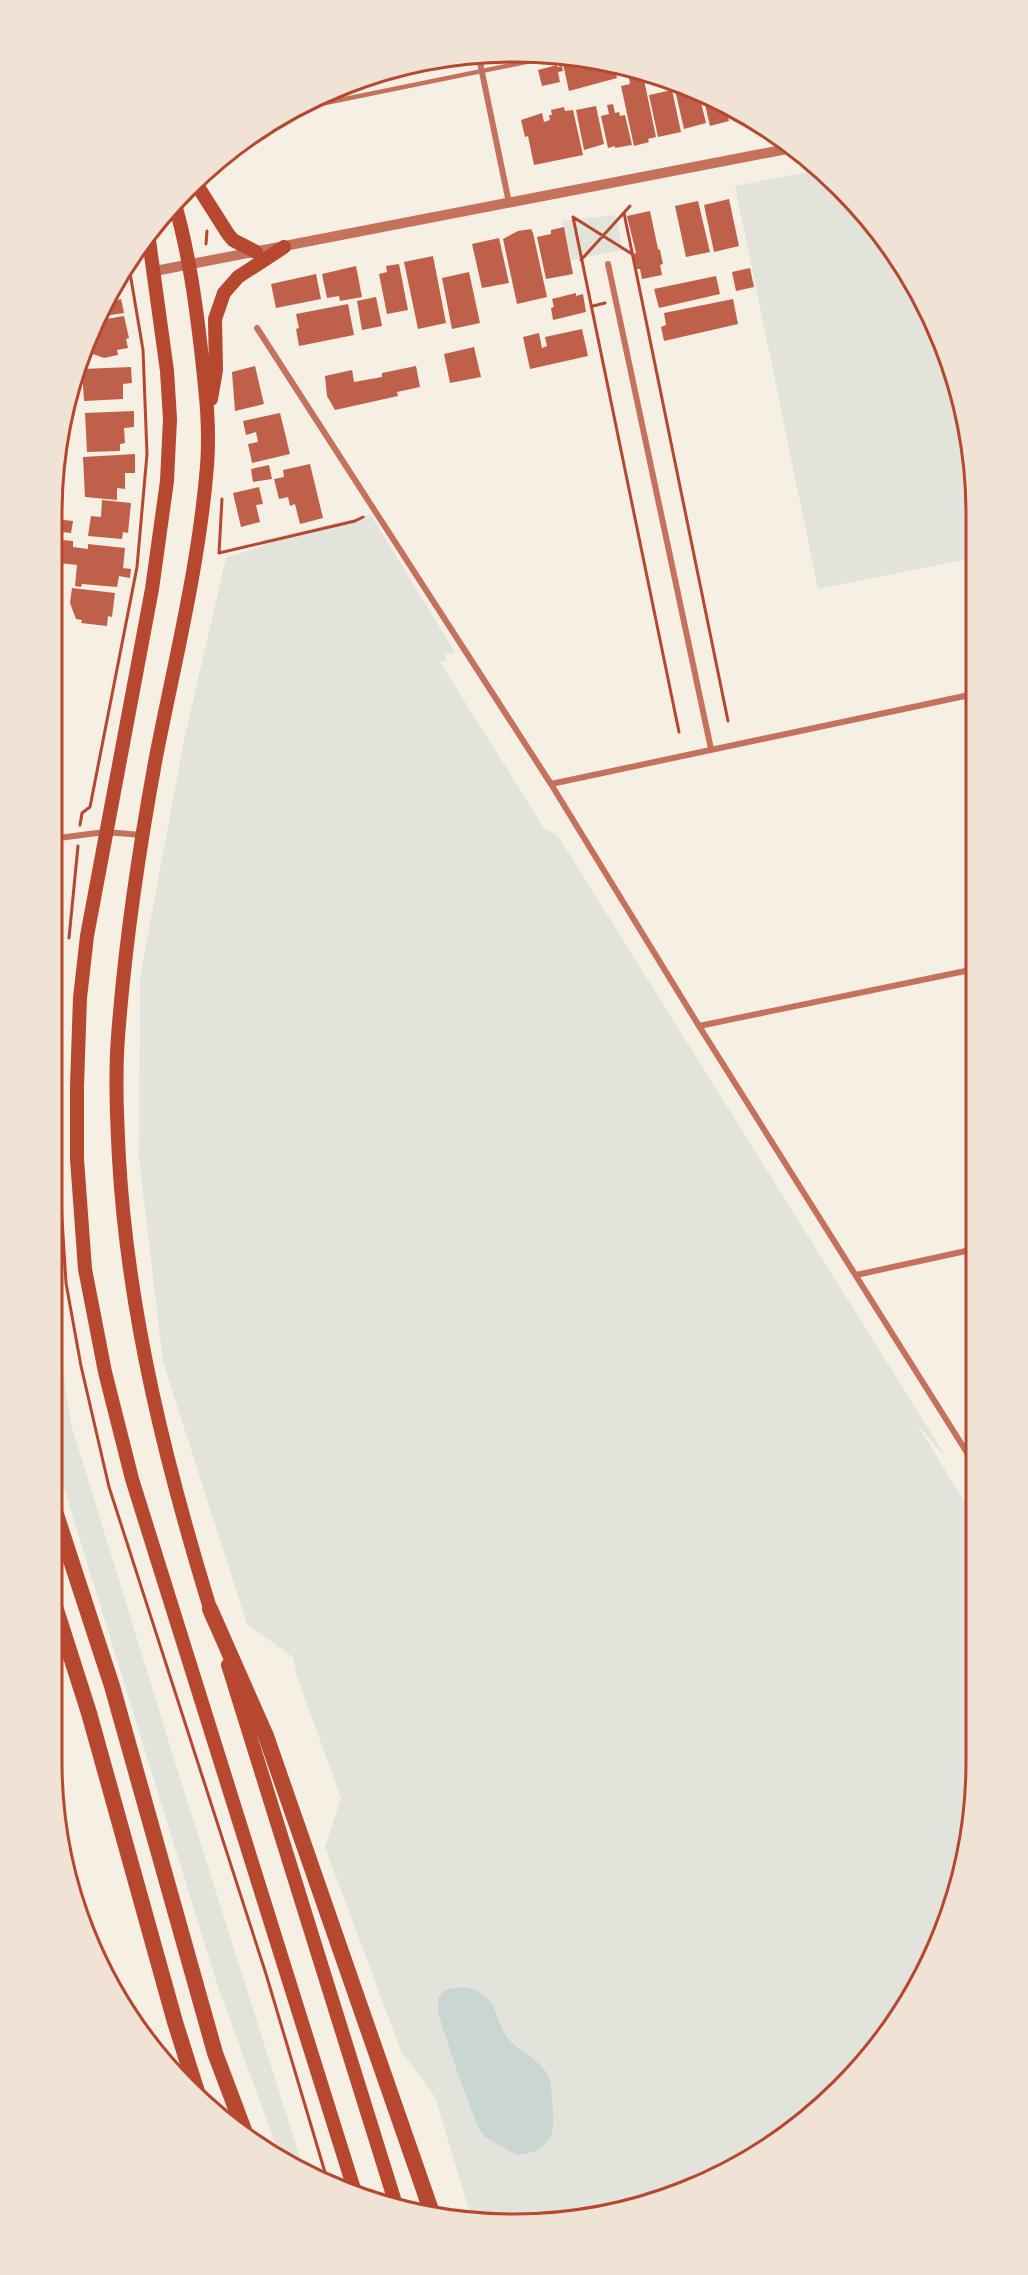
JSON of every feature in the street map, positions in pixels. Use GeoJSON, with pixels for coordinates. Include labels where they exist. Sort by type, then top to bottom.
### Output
{"type":"FeatureCollection","features":[{"type":"Feature","properties":{"kind":"highway"},"geometry":{"type":"LineString","coordinates":[[62,1533],[112,1686],[215,2053],[241,2121]]}},
{"type":"Feature","properties":{"kind":"highway"},"geometry":{"type":"LineString","coordinates":[[210,1609],[266,1736],[429,2206]]}},
{"type":"Feature","properties":{"kind":"highway"},"geometry":{"type":"LineString","coordinates":[[62,1628],[89,1713],[193,2080]]}},
{"type":"Feature","properties":{"kind":"main road"},"geometry":{"type":"LineString","coordinates":[[199,189],[218,221],[233,240],[256,252]]}},
{"type":"Feature","properties":{"kind":"main road"},"geometry":{"type":"LineString","coordinates":[[177,212],[189,266],[208,417],[207,465],[193,581],[143,835],[125,966],[118,1040],[117,1128],[122,1212],[130,1280],[142,1345],[169,1460],[210,1609],[393,2197]]}},
{"type":"Feature","properties":{"kind":"main road"},"geometry":{"type":"LineString","coordinates":[[150,246],[167,371],[170,420],[167,481],[152,589],[87,936],[81,998],[77,1086],[77,1159],[85,1269],[105,1371],[132,1479],[352,2183]]}},
{"type":"Feature","properties":{"kind":"main road"},"geometry":{"type":"LineString","coordinates":[[208,417],[216,370],[215,319],[224,293],[238,277],[284,247]]}},
{"type":"Feature","properties":{"kind":"street"},"geometry":{"type":"LineString","coordinates":[[480,62],[510,203]]}},
{"type":"Feature","properties":{"kind":"street"},"geometry":{"type":"LineString","coordinates":[[154,271],[782,150]]}},
{"type":"Feature","properties":{"kind":"street"},"geometry":{"type":"LineString","coordinates":[[608,264],[711,749]]}},
{"type":"Feature","properties":{"kind":"street"},"geometry":{"type":"LineString","coordinates":[[257,328],[551,784],[699,1026],[966,1451]]}},
{"type":"Feature","properties":{"kind":"street"},"geometry":{"type":"LineString","coordinates":[[551,784],[966,696]]}},
{"type":"Feature","properties":{"kind":"street"},"geometry":{"type":"LineString","coordinates":[[62,838],[105,832],[143,835]]}},
{"type":"Feature","properties":{"kind":"street"},"geometry":{"type":"LineString","coordinates":[[699,1026],[966,971]]}},
{"type":"Feature","properties":{"kind":"street"},"geometry":{"type":"LineString","coordinates":[[856,1275],[966,1251]]}},
{"type":"Feature","properties":{"kind":"lane"},"geometry":{"type":"LineString","coordinates":[[326,103],[520,62]]}},
{"type":"Feature","properties":{"kind":"path"},"geometry":{"type":"LineString","coordinates":[[582,260],[630,206]]}},
{"type":"Feature","properties":{"kind":"path"},"geometry":{"type":"LineString","coordinates":[[624,213],[728,720]]}},
{"type":"Feature","properties":{"kind":"path"},"geometry":{"type":"LineString","coordinates":[[632,254],[573,217],[679,732]]}},
{"type":"Feature","properties":{"kind":"path"},"geometry":{"type":"LineString","coordinates":[[206,244],[208,227]]}},
{"type":"Feature","properties":{"kind":"path"},"geometry":{"type":"LineString","coordinates":[[82,813],[90,807],[137,567],[147,454],[143,350],[130,275]]}},
{"type":"Feature","properties":{"kind":"path"},"geometry":{"type":"LineString","coordinates":[[219,553],[355,521],[365,516]]}},
{"type":"Feature","properties":{"kind":"shaded area"},"geometry":{"type":"Polygon","coordinates":[[[809,172],[854,216],[873,239],[906,288],[932,341],[958,426],[966,484],[966,559],[818,589],[735,186],[809,172]]]}},
{"type":"Feature","properties":{"kind":"shaded area"},"geometry":{"type":"Polygon","coordinates":[[[616,215],[623,250],[571,260],[562,221],[616,215]]]}},
{"type":"Feature","properties":{"kind":"shaded area"},"geometry":{"type":"Polygon","coordinates":[[[371,515],[455,652],[444,655],[448,661],[440,662],[544,828],[558,836],[948,1460],[916,1423],[966,1504],[966,1791],[958,1849],[951,1878],[920,1961],[906,1987],[873,2036],[834,2081],[789,2120],[740,2153],[714,2167],[659,2189],[602,2205],[544,2213],[469,2211],[435,2097],[401,2051],[325,1847],[341,1798],[296,1674],[294,1658],[247,1624],[163,1362],[139,1158],[140,978],[184,740],[226,558],[263,546],[261,540],[371,515]]]}},
{"type":"Feature","properties":{"kind":"shaded area"},"geometry":{"type":"Polygon","coordinates":[[[62,1363],[71,1424],[301,2160],[276,2145],[218,1987],[62,1482],[62,1363]]]}},
{"type":"Feature","properties":{"kind":"shaded area"},"geometry":{"type":"Polygon","coordinates":[[[462,1987],[475,1990],[490,2001],[511,2042],[539,2063],[548,2075],[553,2111],[552,2130],[546,2144],[530,2153],[517,2155],[485,2137],[478,2127],[459,2077],[438,2009],[439,1998],[444,1991],[462,1987]]]}},
{"type":"Feature","properties":{"kind":"building"},"geometry":{"type":"Polygon","coordinates":[[[563,64],[616,73],[617,78],[569,91],[563,64]]]}},
{"type":"Feature","properties":{"kind":"building"},"geometry":{"type":"Polygon","coordinates":[[[557,65],[557,67],[562,66],[563,71],[558,72],[560,82],[542,86],[538,70],[557,65]]]}},
{"type":"Feature","properties":{"kind":"building"},"geometry":{"type":"Polygon","coordinates":[[[629,78],[644,81],[656,137],[648,139],[649,142],[634,146],[621,86],[630,84],[629,78]]]}},
{"type":"Feature","properties":{"kind":"building"},"geometry":{"type":"Polygon","coordinates":[[[672,91],[681,132],[658,137],[649,95],[672,91]]]}},
{"type":"Feature","properties":{"kind":"building"},"geometry":{"type":"Polygon","coordinates":[[[675,92],[701,102],[706,123],[684,129],[675,92]]]}},
{"type":"Feature","properties":{"kind":"building"},"geometry":{"type":"Polygon","coordinates":[[[613,104],[615,113],[619,112],[620,116],[625,115],[632,145],[608,148],[601,116],[609,114],[607,105],[613,104]]]}},
{"type":"Feature","properties":{"kind":"building"},"geometry":{"type":"Polygon","coordinates":[[[705,104],[728,115],[729,121],[710,126],[705,104]]]}},
{"type":"Feature","properties":{"kind":"building"},"geometry":{"type":"Polygon","coordinates":[[[596,106],[604,144],[584,150],[576,110],[596,106]]]}},
{"type":"Feature","properties":{"kind":"building"},"geometry":{"type":"Polygon","coordinates":[[[564,107],[565,111],[573,110],[583,155],[534,165],[528,136],[525,137],[521,120],[542,113],[544,122],[550,120],[551,110],[564,107]]]}},
{"type":"Feature","properties":{"kind":"building"},"geometry":{"type":"Polygon","coordinates":[[[729,199],[739,246],[714,252],[704,205],[729,199]]]}},
{"type":"Feature","properties":{"kind":"building"},"geometry":{"type":"Polygon","coordinates":[[[698,201],[710,252],[686,257],[675,206],[698,201]]]}},
{"type":"Feature","properties":{"kind":"building"},"geometry":{"type":"Polygon","coordinates":[[[650,211],[663,264],[660,265],[662,275],[642,279],[640,269],[636,269],[632,255],[636,253],[627,216],[650,211]]]}},
{"type":"Feature","properties":{"kind":"building"},"geometry":{"type":"Polygon","coordinates":[[[564,227],[573,274],[546,279],[537,237],[551,234],[551,230],[564,227]]]}},
{"type":"Feature","properties":{"kind":"building"},"geometry":{"type":"Polygon","coordinates":[[[531,229],[547,297],[517,304],[503,239],[518,231],[531,229]]]}},
{"type":"Feature","properties":{"kind":"building"},"geometry":{"type":"Polygon","coordinates":[[[499,238],[509,283],[482,288],[472,244],[499,238]]]}},
{"type":"Feature","properties":{"kind":"building"},"geometry":{"type":"Polygon","coordinates":[[[433,256],[446,323],[418,329],[404,262],[433,256]]]}},
{"type":"Feature","properties":{"kind":"building"},"geometry":{"type":"Polygon","coordinates":[[[399,264],[408,310],[387,314],[379,274],[387,272],[386,266],[399,264]]]}},
{"type":"Feature","properties":{"kind":"building"},"geometry":{"type":"Polygon","coordinates":[[[356,266],[362,297],[340,301],[339,296],[327,298],[322,274],[356,266]]]}},
{"type":"Feature","properties":{"kind":"building"},"geometry":{"type":"Polygon","coordinates":[[[750,268],[754,287],[736,291],[732,272],[750,268]]]}},
{"type":"Feature","properties":{"kind":"building"},"geometry":{"type":"Polygon","coordinates":[[[469,272],[480,323],[452,329],[442,278],[469,272]]]}},
{"type":"Feature","properties":{"kind":"building"},"geometry":{"type":"Polygon","coordinates":[[[316,274],[321,299],[276,308],[271,284],[316,274]]]}},
{"type":"Feature","properties":{"kind":"building"},"geometry":{"type":"Polygon","coordinates":[[[716,276],[720,294],[659,308],[654,289],[716,276]]]}},
{"type":"Feature","properties":{"kind":"building"},"geometry":{"type":"Polygon","coordinates":[[[576,293],[576,296],[583,294],[586,312],[553,320],[552,299],[576,293]]]}},
{"type":"Feature","properties":{"kind":"building"},"geometry":{"type":"Polygon","coordinates":[[[376,297],[382,326],[362,330],[357,301],[376,297]]]}},
{"type":"Feature","properties":{"kind":"building"},"geometry":{"type":"Polygon","coordinates":[[[121,299],[124,313],[107,315],[115,301],[121,299]]]}},
{"type":"Feature","properties":{"kind":"building"},"geometry":{"type":"Polygon","coordinates":[[[733,299],[738,324],[664,341],[661,327],[666,325],[664,313],[733,299]]]}},
{"type":"Feature","properties":{"kind":"building"},"geometry":{"type":"Polygon","coordinates":[[[348,304],[354,335],[299,346],[296,314],[348,304]]]}},
{"type":"Feature","properties":{"kind":"building"},"geometry":{"type":"Polygon","coordinates":[[[124,316],[129,338],[126,339],[128,348],[117,350],[118,355],[104,358],[93,354],[92,351],[106,319],[124,316]]]}},
{"type":"Feature","properties":{"kind":"building"},"geometry":{"type":"Polygon","coordinates":[[[582,329],[588,356],[530,369],[523,337],[539,333],[542,348],[547,346],[545,337],[582,329]]]}},
{"type":"Feature","properties":{"kind":"building"},"geometry":{"type":"Polygon","coordinates":[[[474,347],[481,377],[450,383],[444,354],[474,347]]]}},
{"type":"Feature","properties":{"kind":"building"},"geometry":{"type":"Polygon","coordinates":[[[255,366],[264,404],[235,411],[232,372],[255,366]]]}},
{"type":"Feature","properties":{"kind":"building"},"geometry":{"type":"Polygon","coordinates":[[[416,366],[420,387],[397,392],[398,396],[335,410],[327,396],[325,376],[352,370],[354,382],[382,377],[382,373],[416,366]]]}},
{"type":"Feature","properties":{"kind":"building"},"geometry":{"type":"Polygon","coordinates":[[[131,367],[132,383],[123,384],[123,399],[84,401],[83,379],[86,369],[131,367]]]}},
{"type":"Feature","properties":{"kind":"building"},"geometry":{"type":"Polygon","coordinates":[[[134,411],[134,427],[124,428],[125,443],[120,444],[120,451],[87,452],[85,413],[134,411]]]}},
{"type":"Feature","properties":{"kind":"building"},"geometry":{"type":"Polygon","coordinates":[[[280,413],[290,454],[252,463],[248,444],[258,442],[256,432],[246,435],[243,421],[280,413]]]}},
{"type":"Feature","properties":{"kind":"building"},"geometry":{"type":"Polygon","coordinates":[[[135,454],[135,473],[125,473],[125,489],[117,488],[117,500],[85,497],[83,457],[135,454]]]}},
{"type":"Feature","properties":{"kind":"building"},"geometry":{"type":"Polygon","coordinates":[[[310,464],[323,518],[300,524],[295,504],[290,506],[288,497],[279,499],[274,479],[284,477],[283,470],[310,464]]]}},
{"type":"Feature","properties":{"kind":"building"},"geometry":{"type":"Polygon","coordinates":[[[269,465],[272,479],[253,482],[251,469],[269,465]]]}},
{"type":"Feature","properties":{"kind":"building"},"geometry":{"type":"Polygon","coordinates":[[[259,487],[263,504],[256,505],[260,522],[241,527],[233,493],[259,487]]]}},
{"type":"Feature","properties":{"kind":"building"},"geometry":{"type":"Polygon","coordinates":[[[102,500],[131,503],[128,533],[123,532],[122,539],[88,536],[91,516],[101,517],[102,500]]]}},
{"type":"Feature","properties":{"kind":"building"},"geometry":{"type":"Polygon","coordinates":[[[62,520],[73,521],[71,533],[62,532],[62,520]]]}},
{"type":"Feature","properties":{"kind":"building"},"geometry":{"type":"Polygon","coordinates":[[[62,540],[73,541],[73,547],[88,549],[88,544],[125,548],[123,568],[131,569],[130,578],[119,576],[117,587],[82,584],[81,587],[75,586],[77,565],[62,563],[62,540]]]}},
{"type":"Feature","properties":{"kind":"building"},"geometry":{"type":"Polygon","coordinates":[[[72,588],[115,593],[112,617],[108,616],[107,626],[81,623],[82,620],[76,619],[70,603],[72,588]]]}}]}
